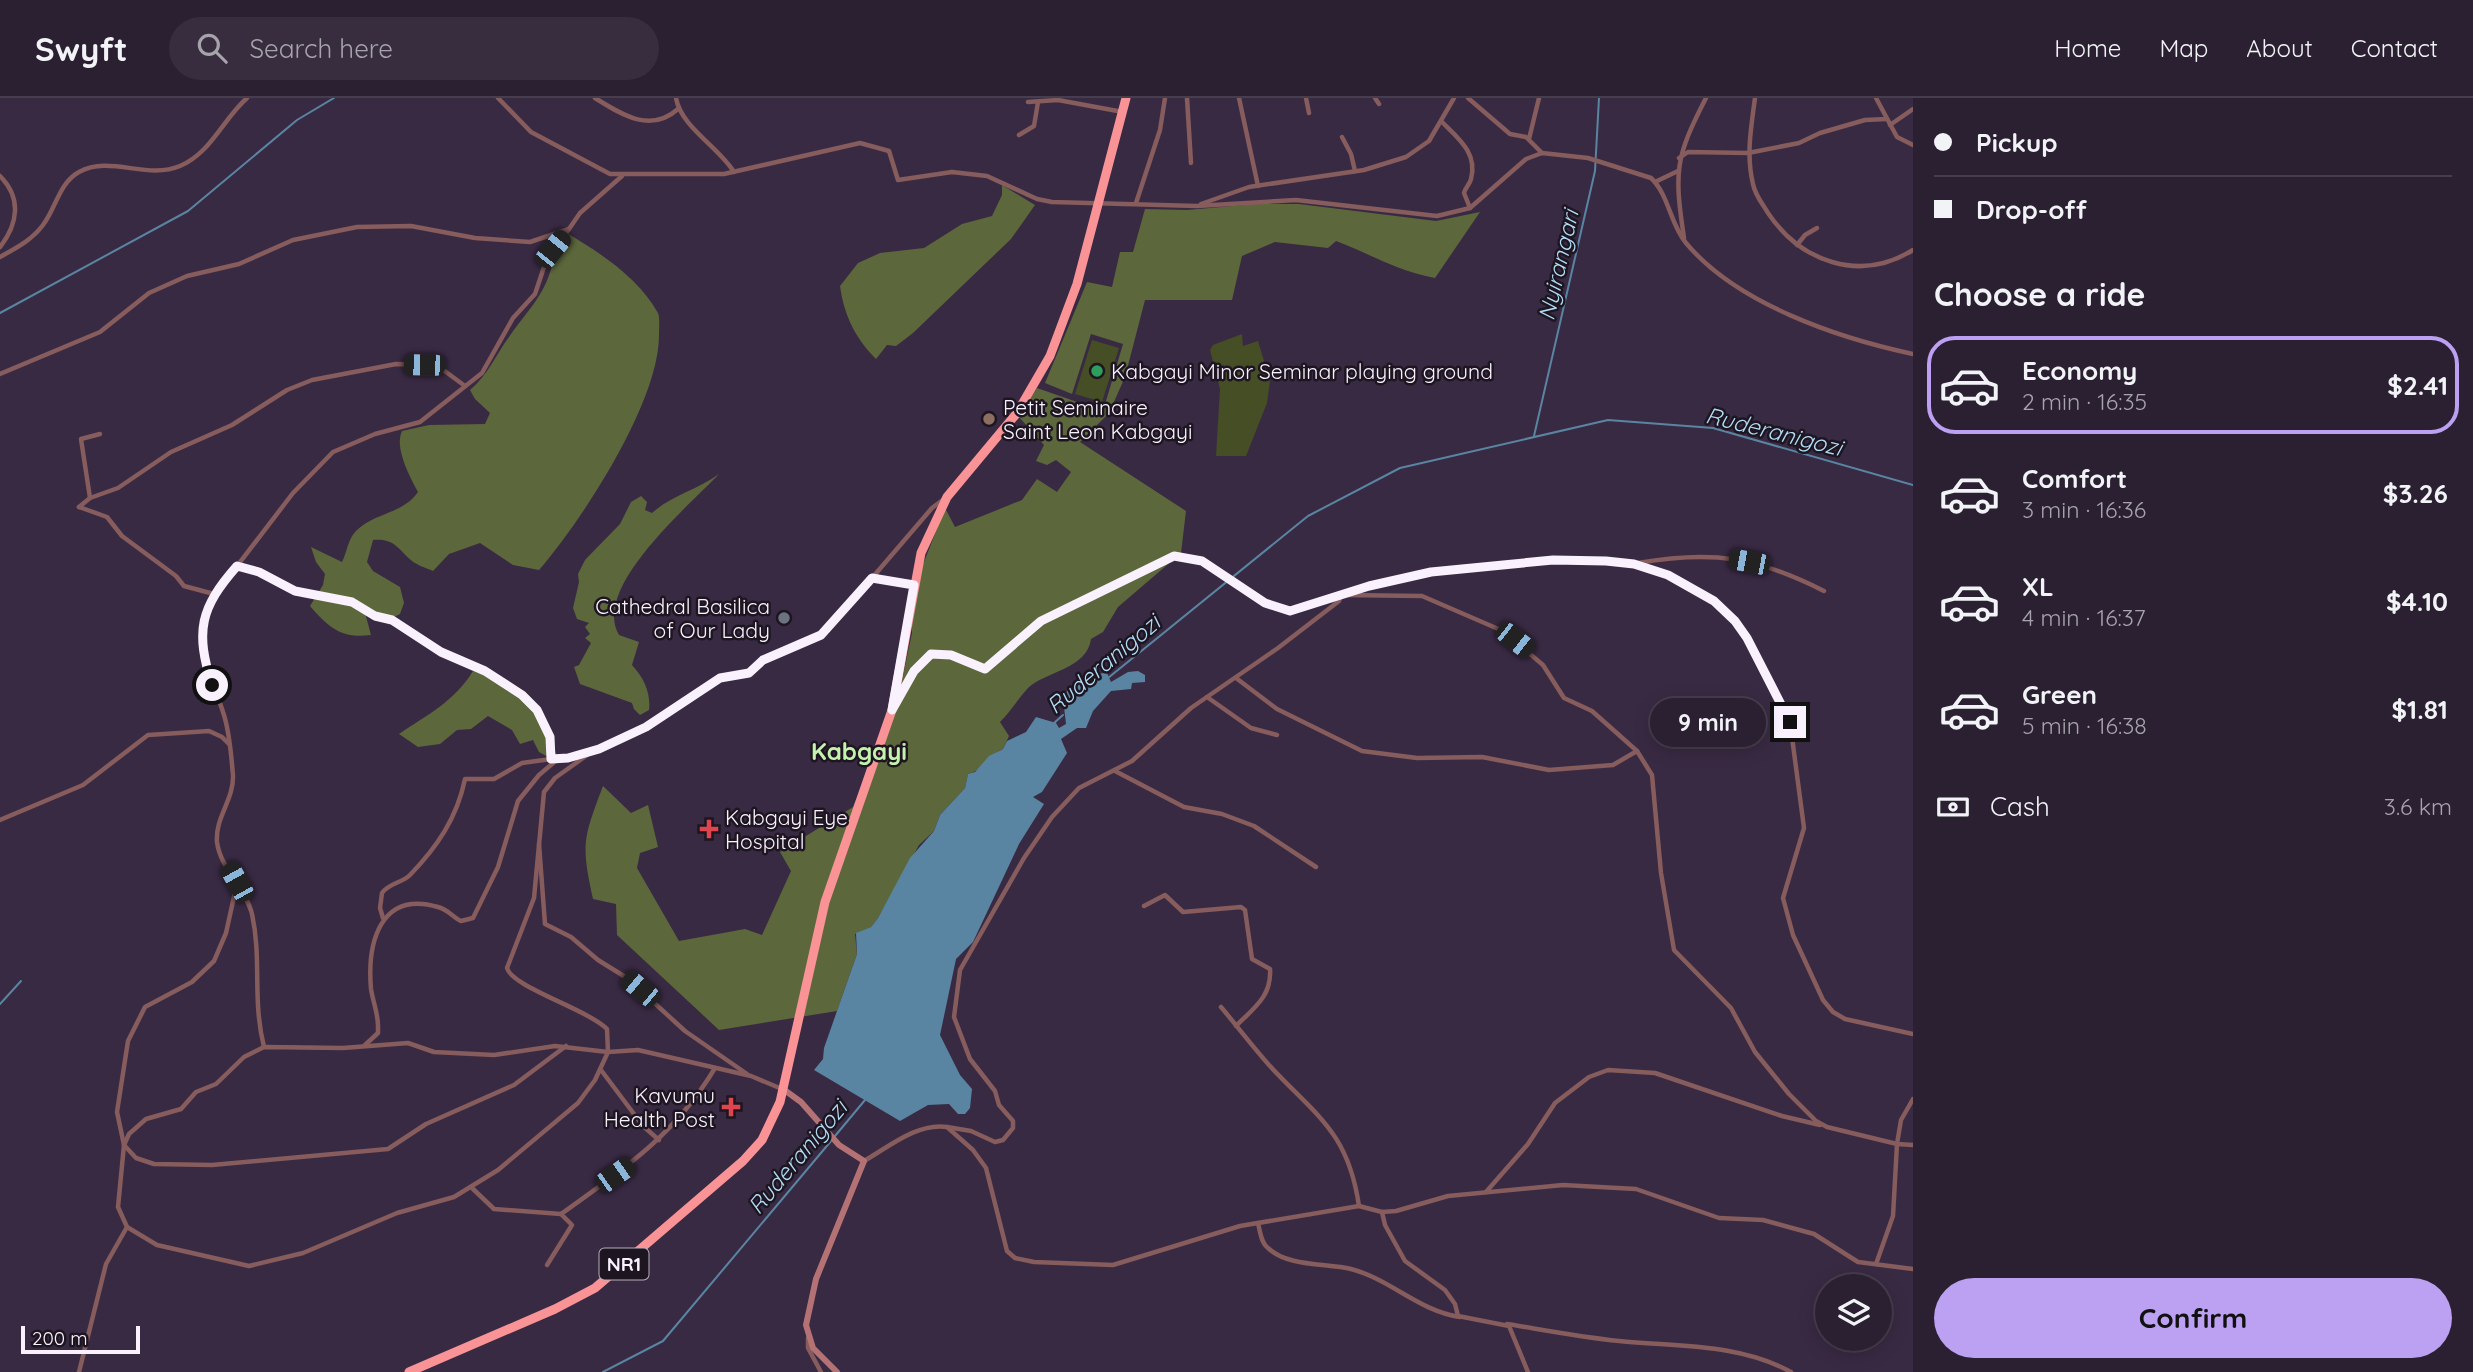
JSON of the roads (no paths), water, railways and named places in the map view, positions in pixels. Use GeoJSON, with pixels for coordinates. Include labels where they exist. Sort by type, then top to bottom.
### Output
{"type":"FeatureCollection","features":[{"type":"Feature","properties":{"kind":"highway","name":"NR1"},"geometry":{"type":"LineString","coordinates":[[409,1372],[555,1309],[595,1288],[752,1152],[775,1117],[825,902],[892,710],[921,553],[947,497],[1003,432],[1035,384],[1063,326],[1100,202],[1126,98]]}},
{"type":"Feature","properties":{"kind":"street"},"geometry":{"type":"LineString","coordinates":[[0,257],[27,241],[43,225],[64,185],[77,173],[97,165],[152,170],[180,166],[205,148],[247,98]]}},
{"type":"Feature","properties":{"kind":"street"},"geometry":{"type":"LineString","coordinates":[[498,98],[529,131],[600,170],[623,175],[734,172],[866,143],[889,151],[898,180],[935,173],[975,175],[995,178],[1037,199],[1197,206],[1296,200],[1427,217],[1449,215],[1470,208],[1526,159],[1542,153],[1604,162],[1645,175],[1655,182],[1685,242],[1715,273],[1765,302],[1868,343],[1913,354]]}},
{"type":"Feature","properties":{"kind":"street"},"geometry":{"type":"LineString","coordinates":[[595,98],[639,121],[666,119],[678,109]]}},
{"type":"Feature","properties":{"kind":"street"},"geometry":{"type":"LineString","coordinates":[[676,98],[678,109],[720,152],[734,172]]}},
{"type":"Feature","properties":{"kind":"street"},"geometry":{"type":"LineString","coordinates":[[1136,203],[1160,130],[1165,98]]}},
{"type":"Feature","properties":{"kind":"street"},"geometry":{"type":"LineString","coordinates":[[1187,98],[1191,163]]}},
{"type":"Feature","properties":{"kind":"street"},"geometry":{"type":"LineString","coordinates":[[1239,98],[1258,186]]}},
{"type":"Feature","properties":{"kind":"street"},"geometry":{"type":"LineString","coordinates":[[1306,98],[1309,113]]}},
{"type":"Feature","properties":{"kind":"street"},"geometry":{"type":"LineString","coordinates":[[1375,98],[1379,104]]}},
{"type":"Feature","properties":{"kind":"street"},"geometry":{"type":"LineString","coordinates":[[1197,206],[1232,192],[1378,167],[1411,154],[1429,141],[1454,98]]}},
{"type":"Feature","properties":{"kind":"street"},"geometry":{"type":"LineString","coordinates":[[1468,98],[1510,134],[1529,139],[1542,153]]}},
{"type":"Feature","properties":{"kind":"street"},"geometry":{"type":"LineString","coordinates":[[1529,139],[1539,98]]}},
{"type":"Feature","properties":{"kind":"street"},"geometry":{"type":"LineString","coordinates":[[1685,242],[1679,158],[1687,134],[1706,98]]}},
{"type":"Feature","properties":{"kind":"street"},"geometry":{"type":"LineString","coordinates":[[1755,98],[1748,153],[1756,195],[1774,222],[1797,245],[1821,261],[1852,265],[1898,260],[1913,250]]}},
{"type":"Feature","properties":{"kind":"street"},"geometry":{"type":"LineString","coordinates":[[1876,98],[1897,137],[1913,145]]}},
{"type":"Feature","properties":{"kind":"street"},"geometry":{"type":"LineString","coordinates":[[1028,102],[1058,100],[1123,112]]}},
{"type":"Feature","properties":{"kind":"street"},"geometry":{"type":"LineString","coordinates":[[1019,135],[1034,126],[1038,102]]}},
{"type":"Feature","properties":{"kind":"street"},"geometry":{"type":"LineString","coordinates":[[1679,158],[1688,152],[1748,153],[1799,143],[1820,133],[1865,120],[1888,122],[1913,109]]}},
{"type":"Feature","properties":{"kind":"street"},"geometry":{"type":"LineString","coordinates":[[1442,122],[1469,152],[1473,168],[1471,182],[1464,194],[1470,208]]}},
{"type":"Feature","properties":{"kind":"street"},"geometry":{"type":"LineString","coordinates":[[1342,137],[1351,154],[1354,171]]}},
{"type":"Feature","properties":{"kind":"street"},"geometry":{"type":"LineString","coordinates":[[1655,182],[1678,171]]}},
{"type":"Feature","properties":{"kind":"street"},"geometry":{"type":"LineString","coordinates":[[264,1047],[255,996],[256,934],[247,900],[217,842],[218,824],[231,798],[233,784],[224,715],[206,667],[202,638],[204,615],[214,594],[293,493],[333,452],[375,434],[421,422],[482,373],[513,318],[535,294],[546,261],[580,213],[623,175]]}},
{"type":"Feature","properties":{"kind":"street"},"geometry":{"type":"LineString","coordinates":[[0,176],[13,193],[16,207],[11,232],[0,247]]}},
{"type":"Feature","properties":{"kind":"street"},"geometry":{"type":"LineString","coordinates":[[0,374],[100,332],[142,297],[178,279],[239,264],[271,247],[305,236],[357,227],[411,226],[475,238],[530,242],[569,229]]}},
{"type":"Feature","properties":{"kind":"street"},"geometry":{"type":"LineString","coordinates":[[1797,245],[1805,235],[1817,228]]}},
{"type":"Feature","properties":{"kind":"street"},"geometry":{"type":"LineString","coordinates":[[214,594],[184,586],[176,576],[122,536],[107,517],[79,507],[90,498],[115,490],[171,452],[232,425],[288,390],[312,380],[396,364],[424,365],[442,369],[465,386]]}},
{"type":"Feature","properties":{"kind":"street"},"geometry":{"type":"LineString","coordinates":[[90,498],[81,439],[100,434]]}},
{"type":"Feature","properties":{"kind":"street"},"geometry":{"type":"LineString","coordinates":[[237,882],[226,933],[214,961],[192,982],[145,1007],[131,1032],[117,1098],[118,1120],[124,1145],[118,1210],[127,1227],[157,1245],[249,1266],[303,1253],[397,1213],[449,1199],[471,1188],[578,1103],[601,1070],[608,1052],[609,1035],[602,1024],[555,998],[517,982],[508,974],[508,963],[534,898],[544,792],[555,778],[590,753],[646,727],[720,678],[749,673],[763,660],[821,635],[932,508],[947,497]]}},
{"type":"Feature","properties":{"kind":"street"},"geometry":{"type":"LineString","coordinates":[[1634,564],[1684,555],[1717,555],[1794,576],[1824,591]]}},
{"type":"Feature","properties":{"kind":"street"},"geometry":{"type":"LineString","coordinates":[[892,710],[914,671],[931,654],[951,655],[985,669],[1041,621],[1174,556],[1202,561],[1265,603],[1285,611],[1408,576],[1569,559],[1634,564],[1679,579],[1726,611],[1754,649],[1783,706],[1792,730],[1804,828],[1783,898],[1793,935],[1823,1000],[1833,1012],[1845,1019],[1913,1034]]}},
{"type":"Feature","properties":{"kind":"street"},"geometry":{"type":"LineString","coordinates":[[237,566],[259,572],[295,591],[352,602],[375,616],[392,620],[441,652],[485,671],[522,695],[537,710],[550,737],[551,759]]}},
{"type":"Feature","properties":{"kind":"street"},"geometry":{"type":"LineString","coordinates":[[872,578],[914,585]]}},
{"type":"Feature","properties":{"kind":"street"},"geometry":{"type":"LineString","coordinates":[[821,1372],[808,1348],[806,1325],[816,1279],[864,1161],[928,1127],[971,1130],[995,1142],[1003,1140],[1013,1128],[1013,1121],[999,1105],[995,1091],[963,1046],[954,1017],[957,978],[1024,858],[1052,817],[1079,788],[1132,761],[1169,726],[1339,601],[1342,595]]}},
{"type":"Feature","properties":{"kind":"street"},"geometry":{"type":"LineString","coordinates":[[1342,595],[1422,596],[1503,631],[1543,665],[1564,698],[1592,711],[1637,751],[1652,775],[1659,852],[1674,950],[1727,1004],[1755,1052],[1789,1094],[1820,1125]]}},
{"type":"Feature","properties":{"kind":"street"},"geometry":{"type":"LineString","coordinates":[[1236,678],[1277,709],[1362,751],[1418,758],[1482,757],[1549,770],[1613,765],[1637,751]]}},
{"type":"Feature","properties":{"kind":"street"},"geometry":{"type":"LineString","coordinates":[[1207,697],[1251,728],[1277,735]]}},
{"type":"Feature","properties":{"kind":"street"},"geometry":{"type":"LineString","coordinates":[[0,820],[83,785],[148,734],[209,731],[222,737],[229,745]]}},
{"type":"Feature","properties":{"kind":"street"},"geometry":{"type":"LineString","coordinates":[[383,918],[380,908],[382,893],[409,876],[436,846],[454,817],[464,779],[494,779],[522,763],[590,753]]}},
{"type":"Feature","properties":{"kind":"street"},"geometry":{"type":"LineString","coordinates":[[365,1046],[379,1027],[371,978],[376,938],[383,918],[400,906],[414,904],[442,908],[461,921],[472,918],[482,906],[498,867],[518,801],[539,775],[558,759]]}},
{"type":"Feature","properties":{"kind":"street"},"geometry":{"type":"LineString","coordinates":[[1114,771],[1184,807],[1222,814],[1254,826],[1316,867]]}},
{"type":"Feature","properties":{"kind":"street"},"geometry":{"type":"LineString","coordinates":[[538,839],[542,857],[545,924],[571,937],[598,960],[627,978],[685,1031],[751,1076]]}},
{"type":"Feature","properties":{"kind":"street"},"geometry":{"type":"LineString","coordinates":[[1144,906],[1165,895],[1184,912],[1238,907],[1245,910],[1252,959],[1269,969],[1270,985],[1266,995],[1236,1026]]}},
{"type":"Feature","properties":{"kind":"street"},"geometry":{"type":"LineString","coordinates":[[1221,1006],[1338,1138],[1353,1175],[1359,1206]]}},
{"type":"Feature","properties":{"kind":"street"},"geometry":{"type":"LineString","coordinates":[[124,1145],[137,1124],[181,1109],[193,1095],[216,1084],[249,1053],[264,1047],[408,1043],[434,1052],[494,1055],[547,1046],[566,1046],[608,1052],[622,1049],[648,1051],[751,1076],[783,1089],[801,1102],[839,1145],[864,1161]]}},
{"type":"Feature","properties":{"kind":"street"},"geometry":{"type":"LineString","coordinates":[[124,1145],[131,1155],[143,1161],[172,1166],[259,1163],[388,1149],[426,1125],[514,1085],[566,1046]]}},
{"type":"Feature","properties":{"kind":"street"},"geometry":{"type":"LineString","coordinates":[[561,1214],[659,1140],[698,1098],[715,1068]]}},
{"type":"Feature","properties":{"kind":"street"},"geometry":{"type":"LineString","coordinates":[[601,1070],[643,1126],[659,1140]]}},
{"type":"Feature","properties":{"kind":"street"},"geometry":{"type":"LineString","coordinates":[[1485,1193],[1528,1144],[1555,1104],[1590,1077],[1608,1070],[1655,1073],[1782,1116],[1913,1146]]}},
{"type":"Feature","properties":{"kind":"street"},"geometry":{"type":"LineString","coordinates":[[1876,1264],[1893,1216],[1901,1120],[1913,1099]]}},
{"type":"Feature","properties":{"kind":"street"},"geometry":{"type":"LineString","coordinates":[[947,1127],[974,1150],[986,1168],[1004,1245],[1015,1258],[1049,1264],[1118,1264],[1220,1231],[1258,1223],[1359,1206],[1382,1212],[1411,1208],[1448,1196],[1563,1185],[1630,1188],[1719,1217],[1763,1220],[1814,1234],[1828,1241],[1849,1258],[1913,1269]]}},
{"type":"Feature","properties":{"kind":"street"},"geometry":{"type":"LineString","coordinates":[[471,1188],[494,1209],[561,1214],[572,1225],[547,1265]]}},
{"type":"Feature","properties":{"kind":"street"},"geometry":{"type":"LineString","coordinates":[[1382,1212],[1385,1225],[1405,1261],[1445,1290],[1461,1317]]}},
{"type":"Feature","properties":{"kind":"street"},"geometry":{"type":"LineString","coordinates":[[1258,1223],[1263,1242],[1279,1255],[1354,1269],[1410,1300],[1447,1315],[1620,1341],[1710,1348],[1767,1359],[1791,1372]]}},
{"type":"Feature","properties":{"kind":"street"},"geometry":{"type":"LineString","coordinates":[[79,1372],[106,1264],[127,1227]]}},
{"type":"Feature","properties":{"kind":"street"},"geometry":{"type":"LineString","coordinates":[[1507,1324],[1528,1372]]}},
{"type":"Feature","properties":{"kind":"street"},"geometry":{"type":"LineString","coordinates":[[808,1338],[819,1356],[837,1372]]}},
{"type":"Feature","properties":{"kind":"water"},"geometry":{"type":"Polygon","coordinates":[[[1138,671],[1145,675],[1145,682],[1132,683],[1131,689],[1111,691],[1093,711],[1086,728],[1077,728],[1061,739],[1067,753],[1042,792],[1033,797],[1044,804],[1019,844],[973,942],[956,959],[940,1035],[960,1075],[972,1089],[970,1108],[965,1114],[958,1114],[949,1104],[928,1105],[900,1121],[814,1070],[823,1059],[824,1048],[857,954],[856,933],[871,927],[878,918],[910,858],[934,831],[940,815],[965,788],[968,774],[975,772],[989,756],[1003,749],[1007,741],[1026,732],[1036,717],[1056,723],[1059,728],[1066,724],[1064,697],[1070,688],[1099,674],[1107,673],[1111,682],[1128,672],[1138,671]]]}},
{"type":"Feature","properties":{"kind":"waterway"},"geometry":{"type":"LineString","coordinates":[[0,313],[188,211],[297,120],[334,98]]}},
{"type":"Feature","properties":{"kind":"waterway","name":"Nyirangari"},"geometry":{"type":"LineString","coordinates":[[1534,436],[1595,171],[1599,98]]}},
{"type":"Feature","properties":{"kind":"waterway","name":"Ruderanigozi"},"geometry":{"type":"LineString","coordinates":[[1108,678],[1308,516],[1400,468],[1608,420],[1713,428],[1913,485]]}},
{"type":"Feature","properties":{"kind":"waterway","name":"Ruderanigozi"},"geometry":{"type":"LineString","coordinates":[[1054,723],[1063,715]]}},
{"type":"Feature","properties":{"kind":"waterway"},"geometry":{"type":"LineString","coordinates":[[0,1004],[21,981]]}},
{"type":"Feature","properties":{"kind":"waterway","name":"Ruderanigozi"},"geometry":{"type":"LineString","coordinates":[[835,1136],[865,1100]]}},
{"type":"Feature","properties":{"kind":"waterway","name":"Ruderanigozi"},"geometry":{"type":"LineString","coordinates":[[603,1372],[663,1341],[831,1141]]}},
{"type":"Feature","properties":{"kind":"place","name":"Kabgayi Minor Seminar playing ground"},"geometry":{"type":"Point","coordinates":[1097,371]}},
{"type":"Feature","properties":{"kind":"place","name":"Petit Seminaire Saint Leon Kabgayi"},"geometry":{"type":"Point","coordinates":[989,419]}},
{"type":"Feature","properties":{"kind":"place","name":"Cathedral Basilica of Our Lady"},"geometry":{"type":"Point","coordinates":[784,618]}},
{"type":"Feature","properties":{"kind":"place","name":"Kabgayi Eye Hospital"},"geometry":{"type":"Point","coordinates":[709,829]}},
{"type":"Feature","properties":{"kind":"place","name":"Kavumu Health Post"},"geometry":{"type":"Point","coordinates":[731,1107]}},
{"type":"Feature","properties":{"kind":"district","name":"Kabgayi"},"geometry":{"type":"Point","coordinates":[859,751]}}]}
